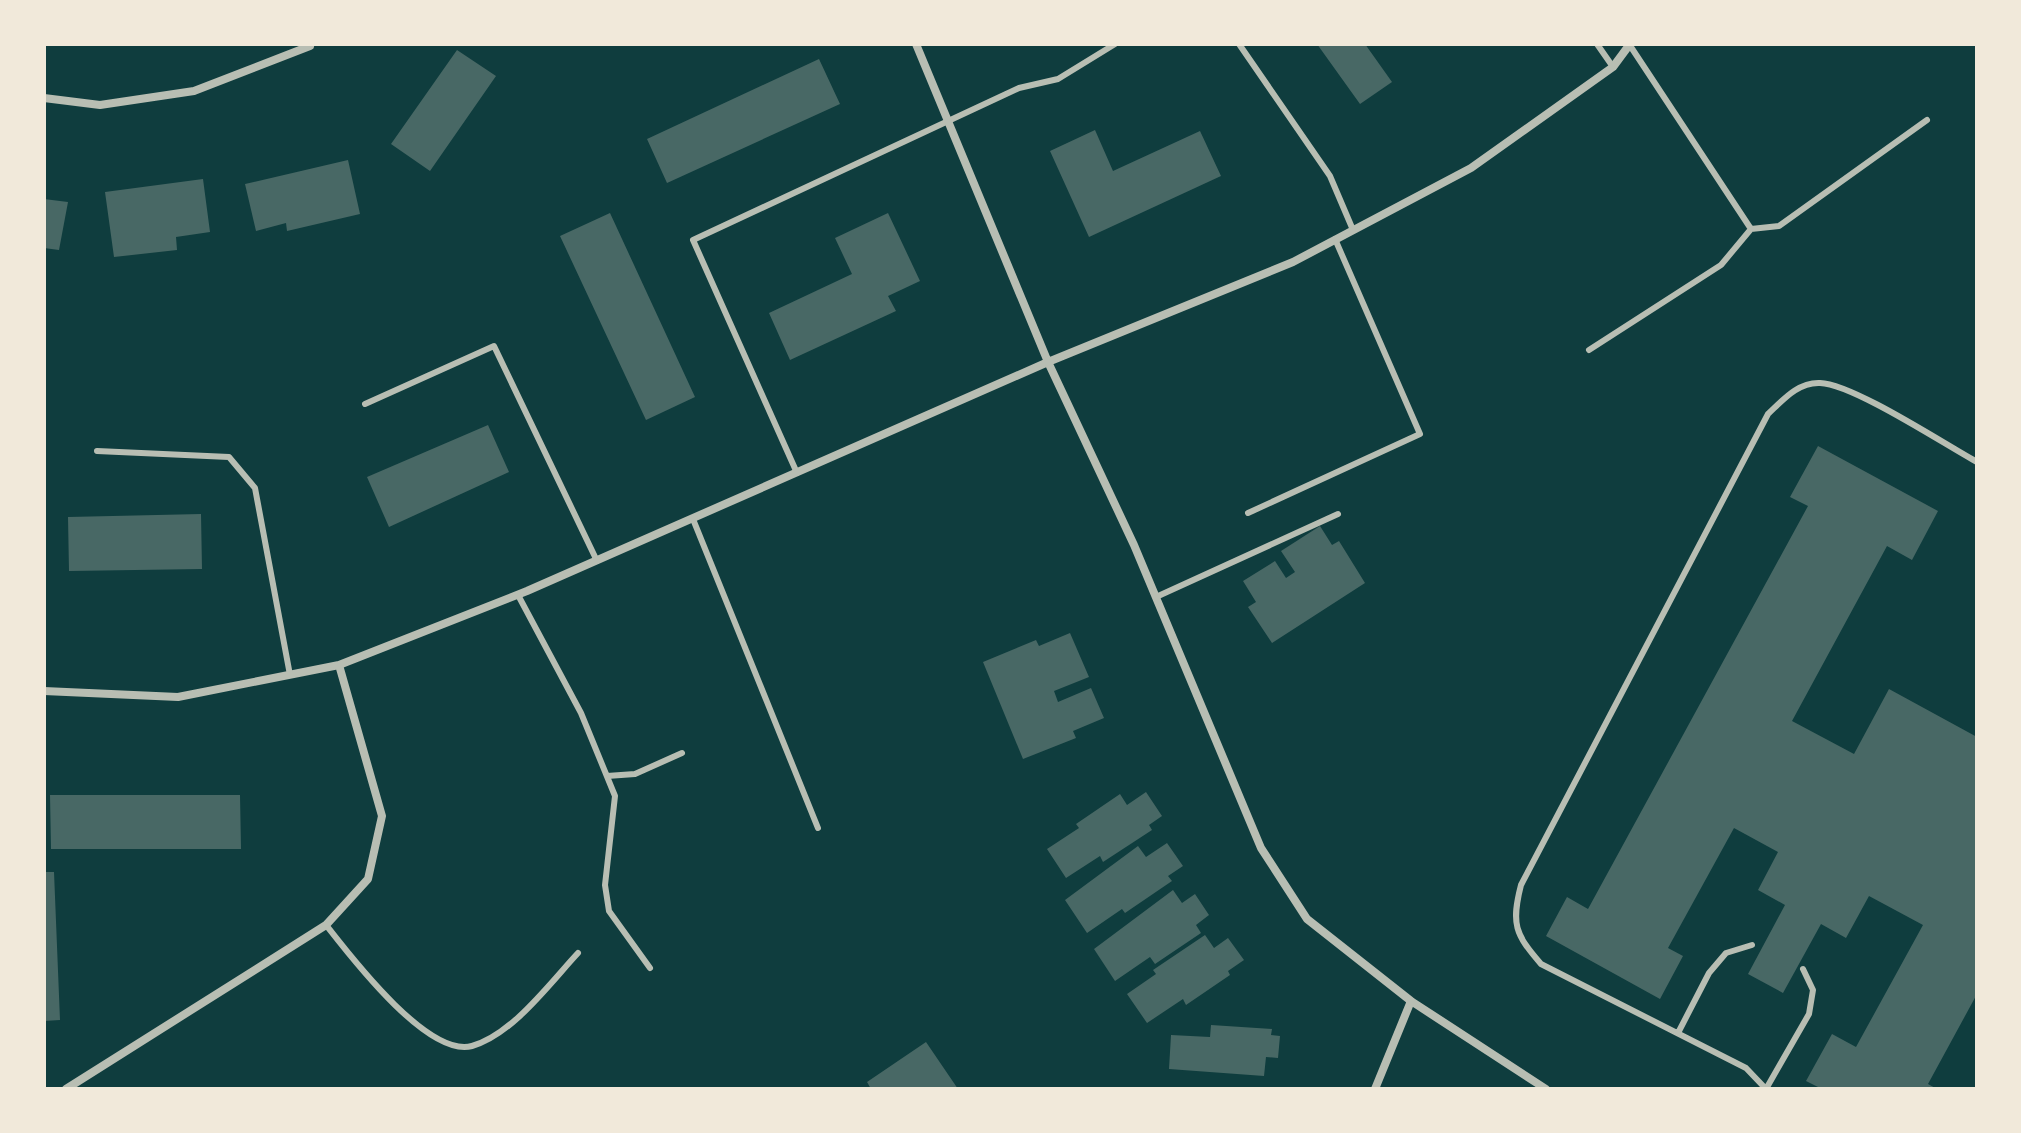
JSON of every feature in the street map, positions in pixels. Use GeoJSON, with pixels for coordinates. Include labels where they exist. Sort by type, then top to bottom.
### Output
{"type":"FeatureCollection","features":[{"type":"Feature","properties":{"kind":"street"},"geometry":{"type":"LineString","coordinates":[[916,44],[1048,362],[1156,597],[1261,848],[1307,919],[1411,1001],[1546,1089]]}},
{"type":"Feature","properties":{"kind":"street"},"geometry":{"type":"LineString","coordinates":[[44,691],[178,697],[290,675],[339,665],[518,595],[1048,362],[1293,262],[1471,168],[1613,67],[1630,44]]}},
{"type":"Feature","properties":{"kind":"street"},"geometry":{"type":"LineString","coordinates":[[44,98],[100,105],[194,91],[310,46]]}},
{"type":"Feature","properties":{"kind":"street"},"geometry":{"type":"LineString","coordinates":[[72,1087],[326,925],[368,879],[382,816],[339,665]]}},
{"type":"Feature","properties":{"kind":"street"},"geometry":{"type":"LineString","coordinates":[[1375,1089],[1411,1001]]}},
{"type":"Feature","properties":{"kind":"lane"},"geometry":{"type":"LineString","coordinates":[[797,473],[693,240],[1019,88],[1058,79],[1115,44]]}},
{"type":"Feature","properties":{"kind":"lane"},"geometry":{"type":"LineString","coordinates":[[1239,44],[1330,176],[1353,230]]}},
{"type":"Feature","properties":{"kind":"lane"},"geometry":{"type":"LineString","coordinates":[[1597,44],[1613,67]]}},
{"type":"Feature","properties":{"kind":"lane"},"geometry":{"type":"LineString","coordinates":[[1630,44],[1751,229]]}},
{"type":"Feature","properties":{"kind":"lane"},"geometry":{"type":"LineString","coordinates":[[1589,350],[1721,265],[1751,229],[1779,226],[1927,120]]}},
{"type":"Feature","properties":{"kind":"lane"},"geometry":{"type":"LineString","coordinates":[[1248,513],[1420,434],[1335,239]]}},
{"type":"Feature","properties":{"kind":"lane"},"geometry":{"type":"LineString","coordinates":[[365,404],[494,346],[597,561]]}},
{"type":"Feature","properties":{"kind":"lane"},"geometry":{"type":"LineString","coordinates":[[1803,969],[1813,990],[1809,1014],[1766,1089],[1746,1068],[1541,964],[1522,942],[1513,917],[1521,885],[1768,414],[1793,390],[1820,383],[1854,394],[1977,462]]}},
{"type":"Feature","properties":{"kind":"lane"},"geometry":{"type":"LineString","coordinates":[[97,451],[229,457],[255,488],[290,675]]}},
{"type":"Feature","properties":{"kind":"lane"},"geometry":{"type":"LineString","coordinates":[[1156,597],[1338,514]]}},
{"type":"Feature","properties":{"kind":"lane"},"geometry":{"type":"LineString","coordinates":[[693,519],[818,828]]}},
{"type":"Feature","properties":{"kind":"lane"},"geometry":{"type":"LineString","coordinates":[[518,595],[581,713],[615,796],[605,885],[609,911],[650,968]]}},
{"type":"Feature","properties":{"kind":"lane"},"geometry":{"type":"LineString","coordinates":[[607,776],[635,774],[682,753]]}},
{"type":"Feature","properties":{"kind":"lane"},"geometry":{"type":"LineString","coordinates":[[326,925],[373,984],[445,1045],[472,1046],[512,1023],[578,953]]}},
{"type":"Feature","properties":{"kind":"lane"},"geometry":{"type":"LineString","coordinates":[[1678,1033],[1709,973],[1726,953],[1752,945]]}},
{"type":"Feature","properties":{"kind":"building"},"geometry":{"type":"Polygon","coordinates":[[[1317,44],[1365,44],[1392,82],[1360,104],[1317,44]]]}},
{"type":"Feature","properties":{"kind":"building"},"geometry":{"type":"Polygon","coordinates":[[[457,50],[496,76],[430,171],[391,144],[457,50]]]}},
{"type":"Feature","properties":{"kind":"building"},"geometry":{"type":"Polygon","coordinates":[[[819,59],[840,104],[667,183],[647,139],[819,59]]]}},
{"type":"Feature","properties":{"kind":"building"},"geometry":{"type":"Polygon","coordinates":[[[1095,130],[1113,171],[1200,131],[1221,176],[1089,237],[1050,151],[1095,130]]]}},
{"type":"Feature","properties":{"kind":"building"},"geometry":{"type":"Polygon","coordinates":[[[348,160],[360,214],[287,231],[286,223],[256,231],[245,184],[348,160]]]}},
{"type":"Feature","properties":{"kind":"building"},"geometry":{"type":"Polygon","coordinates":[[[203,179],[210,232],[176,237],[177,250],[114,257],[105,192],[203,179]]]}},
{"type":"Feature","properties":{"kind":"building"},"geometry":{"type":"Polygon","coordinates":[[[44,199],[68,202],[59,250],[44,248],[44,199]]]}},
{"type":"Feature","properties":{"kind":"building"},"geometry":{"type":"Polygon","coordinates":[[[610,213],[695,397],[646,420],[560,236],[610,213]]]}},
{"type":"Feature","properties":{"kind":"building"},"geometry":{"type":"Polygon","coordinates":[[[888,213],[920,281],[888,296],[896,311],[790,360],[769,313],[852,274],[835,238],[888,213]]]}},
{"type":"Feature","properties":{"kind":"building"},"geometry":{"type":"Polygon","coordinates":[[[488,425],[509,472],[389,527],[367,477],[488,425]]]}},
{"type":"Feature","properties":{"kind":"building"},"geometry":{"type":"Polygon","coordinates":[[[1818,446],[1938,511],[1912,560],[1887,546],[1792,721],[1854,754],[1889,689],[1977,737],[1977,994],[1928,1084],[1937,1089],[1822,1089],[1806,1081],[1832,1034],[1856,1047],[1923,925],[1869,896],[1846,938],[1821,924],[1783,993],[1748,974],[1785,905],[1758,890],[1778,852],[1734,828],[1668,948],[1683,956],[1660,999],[1546,936],[1567,897],[1588,909],[1808,506],[1790,497],[1818,446]]]}},
{"type":"Feature","properties":{"kind":"building"},"geometry":{"type":"Polygon","coordinates":[[[201,514],[202,569],[69,571],[68,517],[201,514]]]}},
{"type":"Feature","properties":{"kind":"building"},"geometry":{"type":"Polygon","coordinates":[[[1320,526],[1332,545],[1339,541],[1365,583],[1272,643],[1248,607],[1256,602],[1243,581],[1275,561],[1286,578],[1295,572],[1281,551],[1320,526]]]}},
{"type":"Feature","properties":{"kind":"building"},"geometry":{"type":"Polygon","coordinates":[[[1070,633],[1089,677],[1054,691],[1058,702],[1091,688],[1104,718],[1073,731],[1076,738],[1023,759],[983,662],[1036,640],[1039,646],[1070,633]]]}},
{"type":"Feature","properties":{"kind":"building"},"geometry":{"type":"Polygon","coordinates":[[[1146,792],[1162,816],[1149,825],[1152,830],[1103,862],[1100,856],[1066,878],[1047,849],[1079,828],[1076,824],[1120,794],[1127,805],[1146,792]]]}},
{"type":"Feature","properties":{"kind":"building"},"geometry":{"type":"Polygon","coordinates":[[[50,795],[240,795],[241,849],[51,849],[50,795]]]}},
{"type":"Feature","properties":{"kind":"building"},"geometry":{"type":"Polygon","coordinates":[[[1167,843],[1183,866],[1168,876],[1172,881],[1125,913],[1122,909],[1087,933],[1065,900],[1138,846],[1146,857],[1167,843]]]}},
{"type":"Feature","properties":{"kind":"building"},"geometry":{"type":"Polygon","coordinates":[[[44,872],[54,872],[60,1020],[44,1021],[44,872]]]}},
{"type":"Feature","properties":{"kind":"building"},"geometry":{"type":"Polygon","coordinates":[[[1173,890],[1182,903],[1195,894],[1209,915],[1196,925],[1201,933],[1155,964],[1150,957],[1115,981],[1094,949],[1173,890]]]}},
{"type":"Feature","properties":{"kind":"building"},"geometry":{"type":"Polygon","coordinates":[[[1205,935],[1214,948],[1228,938],[1244,960],[1228,971],[1230,975],[1186,1005],[1183,999],[1147,1023],[1127,994],[1156,974],[1153,970],[1205,935]]]}},
{"type":"Feature","properties":{"kind":"building"},"geometry":{"type":"Polygon","coordinates":[[[1211,1025],[1272,1029],[1271,1035],[1280,1036],[1278,1058],[1266,1057],[1264,1076],[1169,1069],[1171,1035],[1210,1037],[1211,1025]]]}},
{"type":"Feature","properties":{"kind":"building"},"geometry":{"type":"Polygon","coordinates":[[[926,1042],[958,1089],[871,1089],[867,1082],[926,1042]]]}}]}
